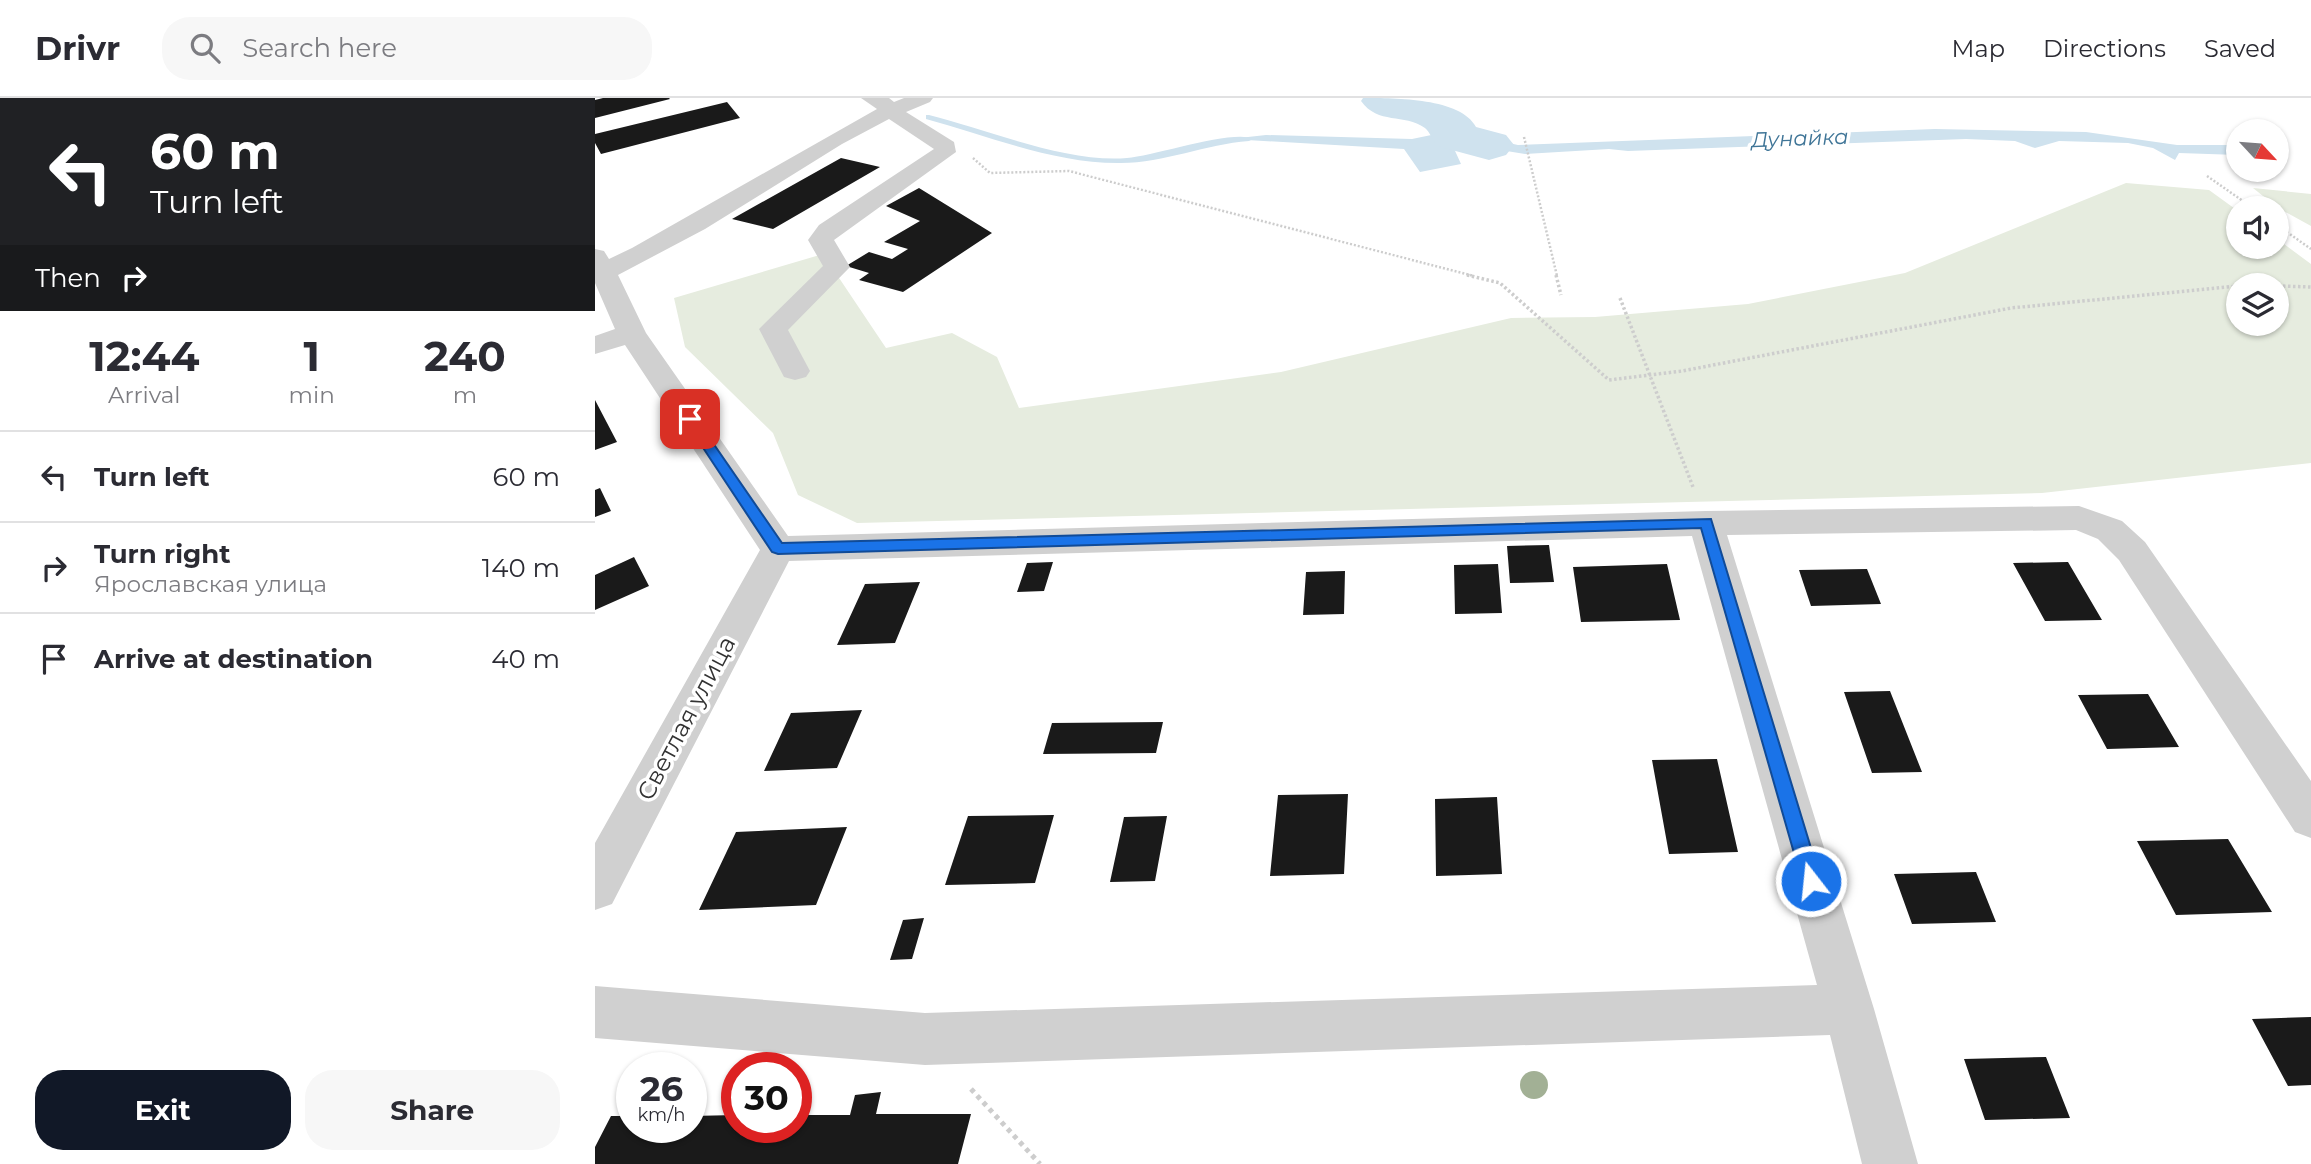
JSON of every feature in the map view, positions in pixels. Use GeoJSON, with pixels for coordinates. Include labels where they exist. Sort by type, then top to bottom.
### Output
{"type":"FeatureCollection","features":[{"type":"Feature","properties":{"kind":"street"},"geometry":{"type":"LineString","coordinates":[[923,98],[880,104],[852,128],[677,234],[599,264],[616,307],[632,333],[778,549],[1706,523],[2079,518],[2110,530],[2132,551],[2311,818]]}},
{"type":"Feature","properties":{"kind":"street"},"geometry":{"type":"LineString","coordinates":[[795,371],[773,329],[838,267],[822,246],[821,240],[828,230],[945,152],[946,147],[917,131],[880,104]]}},
{"type":"Feature","properties":{"kind":"street"},"geometry":{"type":"LineString","coordinates":[[595,345],[632,333]]}},
{"type":"Feature","properties":{"kind":"street"},"geometry":{"type":"LineString","coordinates":[[1706,523],[1849,1009],[1890,1164]]}},
{"type":"Feature","properties":{"kind":"street","name":"Светлая улица"},"geometry":{"type":"LineString","coordinates":[[595,888],[778,549]]}},
{"type":"Feature","properties":{"kind":"street"},"geometry":{"type":"LineString","coordinates":[[595,1012],[925,1039],[1849,1009]]}},
{"type":"Feature","properties":{"kind":"path"},"geometry":{"type":"LineString","coordinates":[[1524,137],[1561,295]]}},
{"type":"Feature","properties":{"kind":"path"},"geometry":{"type":"LineString","coordinates":[[970,155],[990,173],[1069,171],[1500,283],[1609,380],[1650,375],[2011,308],[2226,287]]}},
{"type":"Feature","properties":{"kind":"path"},"geometry":{"type":"LineString","coordinates":[[2207,176],[2236,196]]}},
{"type":"Feature","properties":{"kind":"path"},"geometry":{"type":"LineString","coordinates":[[2289,233],[2311,249]]}},
{"type":"Feature","properties":{"kind":"path"},"geometry":{"type":"LineString","coordinates":[[2289,286],[2311,287]]}},
{"type":"Feature","properties":{"kind":"path"},"geometry":{"type":"LineString","coordinates":[[1620,298],[1706,523]]}},
{"type":"Feature","properties":{"kind":"path"},"geometry":{"type":"LineString","coordinates":[[925,1039],[1040,1164]]}},
{"type":"Feature","properties":{"kind":"shaded area"},"geometry":{"type":"Polygon","coordinates":[[[2126,183],[2209,190],[2226,202],[2226,259],[2289,259],[2289,248],[2311,264],[2311,463],[2042,493],[857,523],[798,495],[773,433],[685,347],[674,298],[823,254],[886,348],[952,333],[997,357],[1019,408],[1281,372],[1511,318],[1595,317],[1748,304],[1905,273],[2126,183]]]}},
{"type":"Feature","properties":{"kind":"shaded area"},"geometry":{"type":"Polygon","coordinates":[[[2253,188],[2311,194],[2311,226],[2289,214],[2289,196],[2263,196],[2253,188]]]}},
{"type":"Feature","properties":{"kind":"water","name":"Дунайка"},"geometry":{"type":"Polygon","coordinates":[[[1390,105],[1434,109],[1457,119],[1465,130],[1481,137],[1518,145],[1935,129],[2086,132],[2177,145],[2226,145],[2226,155],[2179,153],[2175,160],[2153,148],[2128,143],[2059,141],[2035,148],[2015,141],[1966,139],[1628,151],[1609,149],[1525,154],[1451,142],[1461,164],[1420,172],[1404,149],[1230,139],[1266,135],[1412,139],[1441,133],[1445,125],[1429,115],[1390,105]]]}},
{"type":"Feature","properties":{"kind":"building"},"geometry":{"type":"Polygon","coordinates":[[[670,99],[595,118],[595,100],[670,99]]]}},
{"type":"Feature","properties":{"kind":"building"},"geometry":{"type":"Polygon","coordinates":[[[727,102],[740,118],[601,154],[595,143],[595,134],[727,102]]]}},
{"type":"Feature","properties":{"kind":"building"},"geometry":{"type":"Polygon","coordinates":[[[841,158],[880,167],[773,229],[732,219],[841,158]]]}},
{"type":"Feature","properties":{"kind":"building"},"geometry":{"type":"Polygon","coordinates":[[[919,188],[992,233],[903,292],[859,280],[869,273],[846,266],[869,252],[892,259],[908,249],[884,242],[920,221],[886,206],[919,188]]]}},
{"type":"Feature","properties":{"kind":"building"},"geometry":{"type":"Polygon","coordinates":[[[595,400],[617,442],[595,450],[595,400]]]}},
{"type":"Feature","properties":{"kind":"building"},"geometry":{"type":"Polygon","coordinates":[[[600,488],[611,511],[595,517],[595,490],[600,488]]]}},
{"type":"Feature","properties":{"kind":"building"},"geometry":{"type":"Polygon","coordinates":[[[1549,545],[1554,582],[1510,583],[1507,546],[1549,545]]]}},
{"type":"Feature","properties":{"kind":"building"},"geometry":{"type":"Polygon","coordinates":[[[634,557],[649,586],[595,610],[595,575],[634,557]]]}},
{"type":"Feature","properties":{"kind":"building"},"geometry":{"type":"Polygon","coordinates":[[[1053,562],[1044,591],[1017,592],[1027,563],[1053,562]]]}},
{"type":"Feature","properties":{"kind":"building"},"geometry":{"type":"Polygon","coordinates":[[[2068,562],[2102,620],[2045,621],[2013,563],[2068,562]]]}},
{"type":"Feature","properties":{"kind":"building"},"geometry":{"type":"Polygon","coordinates":[[[1498,564],[1502,613],[1455,614],[1454,565],[1498,564]]]}},
{"type":"Feature","properties":{"kind":"building"},"geometry":{"type":"Polygon","coordinates":[[[1667,564],[1680,620],[1581,622],[1573,567],[1667,564]]]}},
{"type":"Feature","properties":{"kind":"building"},"geometry":{"type":"Polygon","coordinates":[[[1867,569],[1881,604],[1811,606],[1799,570],[1867,569]]]}},
{"type":"Feature","properties":{"kind":"building"},"geometry":{"type":"Polygon","coordinates":[[[1345,571],[1344,614],[1303,615],[1306,572],[1345,571]]]}},
{"type":"Feature","properties":{"kind":"building"},"geometry":{"type":"Polygon","coordinates":[[[920,582],[895,643],[837,645],[865,584],[920,582]]]}},
{"type":"Feature","properties":{"kind":"building"},"geometry":{"type":"Polygon","coordinates":[[[1890,691],[1922,772],[1872,773],[1844,692],[1890,691]]]}},
{"type":"Feature","properties":{"kind":"building"},"geometry":{"type":"Polygon","coordinates":[[[2148,694],[2179,747],[2107,749],[2078,695],[2148,694]]]}},
{"type":"Feature","properties":{"kind":"building"},"geometry":{"type":"Polygon","coordinates":[[[862,710],[837,768],[764,771],[791,713],[862,710]]]}},
{"type":"Feature","properties":{"kind":"building"},"geometry":{"type":"Polygon","coordinates":[[[1163,722],[1156,753],[1043,754],[1052,723],[1163,722]]]}},
{"type":"Feature","properties":{"kind":"building"},"geometry":{"type":"Polygon","coordinates":[[[1717,759],[1738,852],[1669,854],[1652,760],[1717,759]]]}},
{"type":"Feature","properties":{"kind":"building"},"geometry":{"type":"Polygon","coordinates":[[[1348,794],[1344,874],[1270,876],[1278,795],[1348,794]]]}},
{"type":"Feature","properties":{"kind":"building"},"geometry":{"type":"Polygon","coordinates":[[[1497,797],[1502,874],[1436,876],[1435,799],[1497,797]]]}},
{"type":"Feature","properties":{"kind":"building"},"geometry":{"type":"Polygon","coordinates":[[[1054,815],[1035,883],[945,885],[968,816],[1054,815]]]}},
{"type":"Feature","properties":{"kind":"building"},"geometry":{"type":"Polygon","coordinates":[[[1167,816],[1155,881],[1110,882],[1124,817],[1167,816]]]}},
{"type":"Feature","properties":{"kind":"building"},"geometry":{"type":"Polygon","coordinates":[[[847,827],[816,905],[699,910],[736,832],[847,827]]]}},
{"type":"Feature","properties":{"kind":"building"},"geometry":{"type":"Polygon","coordinates":[[[2228,839],[2272,912],[2176,915],[2137,841],[2228,839]]]}},
{"type":"Feature","properties":{"kind":"building"},"geometry":{"type":"Polygon","coordinates":[[[1976,872],[1996,922],[1912,924],[1894,874],[1976,872]]]}},
{"type":"Feature","properties":{"kind":"building"},"geometry":{"type":"Polygon","coordinates":[[[924,918],[912,959],[890,960],[903,920],[924,918]]]}},
{"type":"Feature","properties":{"kind":"building"},"geometry":{"type":"Polygon","coordinates":[[[2311,1017],[2311,1085],[2288,1086],[2252,1019],[2311,1017]]]}},
{"type":"Feature","properties":{"kind":"building"},"geometry":{"type":"Polygon","coordinates":[[[2046,1057],[2070,1118],[1985,1120],[1964,1059],[2046,1057]]]}},
{"type":"Feature","properties":{"kind":"building"},"geometry":{"type":"Polygon","coordinates":[[[881,1092],[876,1114],[971,1114],[958,1164],[595,1164],[595,1147],[611,1116],[616,1116],[616,1143],[707,1143],[707,1116],[721,1115],[721,1143],[812,1143],[812,1115],[850,1115],[855,1095],[881,1092]]]}},
{"type":"Feature","properties":{"kind":"waterway","name":"Дунайка"},"geometry":{"type":"LineString","coordinates":[[1388,98],[1384,101],[1390,105],[1432,113],[1451,123],[1454,136],[1489,145]]}},
{"type":"Feature","properties":{"kind":"waterway"},"geometry":{"type":"LineString","coordinates":[[929,117],[1052,152],[1101,160],[1123,161],[1154,157],[1216,142],[1249,139]]}},
{"type":"Feature","properties":{"kind":"route"},"geometry":{"type":"LineString","coordinates":[[690,419],[778,549],[1706,523],[1811,881]]}}]}
